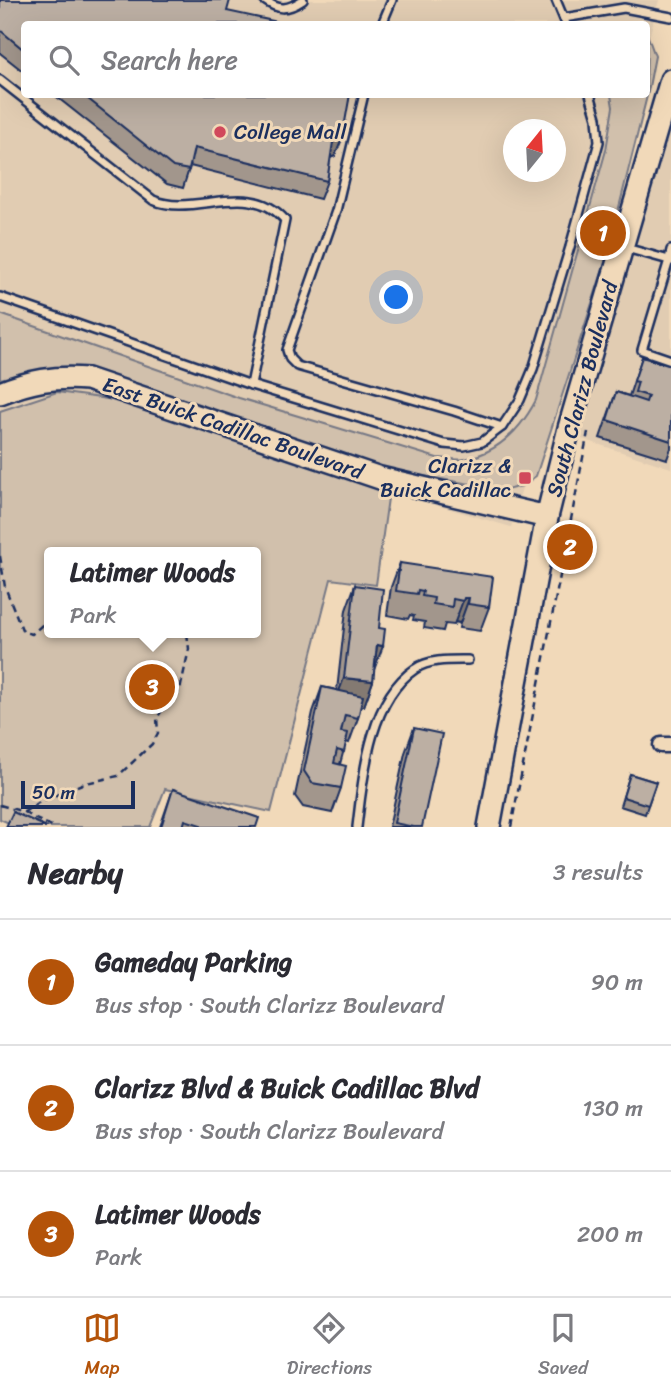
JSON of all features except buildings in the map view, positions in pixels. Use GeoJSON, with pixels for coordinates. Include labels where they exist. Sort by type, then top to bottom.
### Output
{"type":"FeatureCollection","features":[{"type":"Feature","properties":{"kind":"street","name":"South Clarizz Boulevard"},"geometry":{"type":"LineString","coordinates":[[489,827],[547,517],[569,428],[671,80]]}},
{"type":"Feature","properties":{"kind":"street","name":"East Buick Cadillac Boulevard"},"geometry":{"type":"LineString","coordinates":[[0,393],[40,379],[87,379],[380,478],[547,517]]}},
{"type":"Feature","properties":{"kind":"lane"},"geometry":{"type":"LineString","coordinates":[[264,0],[275,8],[285,9],[303,0]]}},
{"type":"Feature","properties":{"kind":"lane"},"geometry":{"type":"LineString","coordinates":[[383,21],[392,0]]}},
{"type":"Feature","properties":{"kind":"lane"},"geometry":{"type":"LineString","coordinates":[[556,0],[565,21],[606,9],[624,8],[671,17]]}},
{"type":"Feature","properties":{"kind":"lane"},"geometry":{"type":"LineString","coordinates":[[0,80],[21,96]]}},
{"type":"Feature","properties":{"kind":"lane"},"geometry":{"type":"LineString","coordinates":[[23,98],[153,200],[173,206],[227,199],[247,201],[277,211],[285,220],[251,386]]}},
{"type":"Feature","properties":{"kind":"lane"},"geometry":{"type":"LineString","coordinates":[[363,98],[336,211],[286,350],[297,366],[502,427]]}},
{"type":"Feature","properties":{"kind":"lane"},"geometry":{"type":"LineString","coordinates":[[0,297],[251,386],[444,444],[464,446],[482,442],[502,427],[520,400],[533,369],[598,142],[597,118],[591,98]]}},
{"type":"Feature","properties":{"kind":"lane"},"geometry":{"type":"LineString","coordinates":[[622,247],[670,261]]}},
{"type":"Feature","properties":{"kind":"lane"},"geometry":{"type":"LineString","coordinates":[[671,250],[642,351],[671,360]]}},
{"type":"Feature","properties":{"kind":"lane"},"geometry":{"type":"LineString","coordinates":[[357,827],[373,734],[382,709],[393,690],[416,668],[440,660],[468,660]]}},
{"type":"Feature","properties":{"kind":"path"},"geometry":{"type":"LineString","coordinates":[[511,827],[590,423]]}},
{"type":"Feature","properties":{"kind":"path"},"geometry":{"type":"LineString","coordinates":[[0,556],[5,587],[23,632],[32,634],[44,623]]}},
{"type":"Feature","properties":{"kind":"path"},"geometry":{"type":"LineString","coordinates":[[24,812],[82,784],[118,775],[152,744],[158,733],[157,718],[164,706],[180,690],[189,649],[188,638]]}},
{"type":"Feature","properties":{"kind":"path"},"geometry":{"type":"LineString","coordinates":[[0,805],[24,812],[54,827]]}},
{"type":"Feature","properties":{"kind":"shaded area"},"geometry":{"type":"Polygon","coordinates":[[[0,0],[659,0],[650,34],[650,21],[21,21],[21,98],[632,98],[511,527],[389,491],[136,403],[57,392],[0,411],[0,0]]]}},
{"type":"Feature","properties":{"kind":"shaded area"},"geometry":{"type":"Polygon","coordinates":[[[650,42],[655,56],[650,82],[650,42]]]}},
{"type":"Feature","properties":{"kind":"shaded area"},"geometry":{"type":"Polygon","coordinates":[[[612,98],[646,98],[605,263],[536,476],[522,486],[506,490],[387,470],[87,370],[43,369],[0,379],[0,314],[239,398],[437,458],[462,460],[477,456],[508,438],[536,400],[606,150],[613,107],[612,98]]]}},
{"type":"Feature","properties":{"kind":"shaded area"},"geometry":{"type":"Polygon","coordinates":[[[671,127],[671,468],[579,438],[631,242],[671,127]]]}},
{"type":"Feature","properties":{"kind":"shaded area"},"geometry":{"type":"Polygon","coordinates":[[[57,392],[136,403],[389,491],[376,585],[331,579],[271,812],[165,789],[150,827],[18,827],[0,819],[0,411],[57,392]]]}},
{"type":"Feature","properties":{"kind":"place","name":"College Mall"},"geometry":{"type":"Point","coordinates":[220,132]}},
{"type":"Feature","properties":{"kind":"place","name":"Gameday Parking"},"geometry":{"type":"Point","coordinates":[603,233]}},
{"type":"Feature","properties":{"kind":"place","name":"Clarizz & Buick Cadillac"},"geometry":{"type":"Point","coordinates":[525,478]}},
{"type":"Feature","properties":{"kind":"place","name":"Clarizz Blvd & Buick Cadillac Blvd"},"geometry":{"type":"Point","coordinates":[570,547]}},
{"type":"Feature","properties":{"kind":"place","name":"Latimer Woods"},"geometry":{"type":"Point","coordinates":[152,687]}}]}
